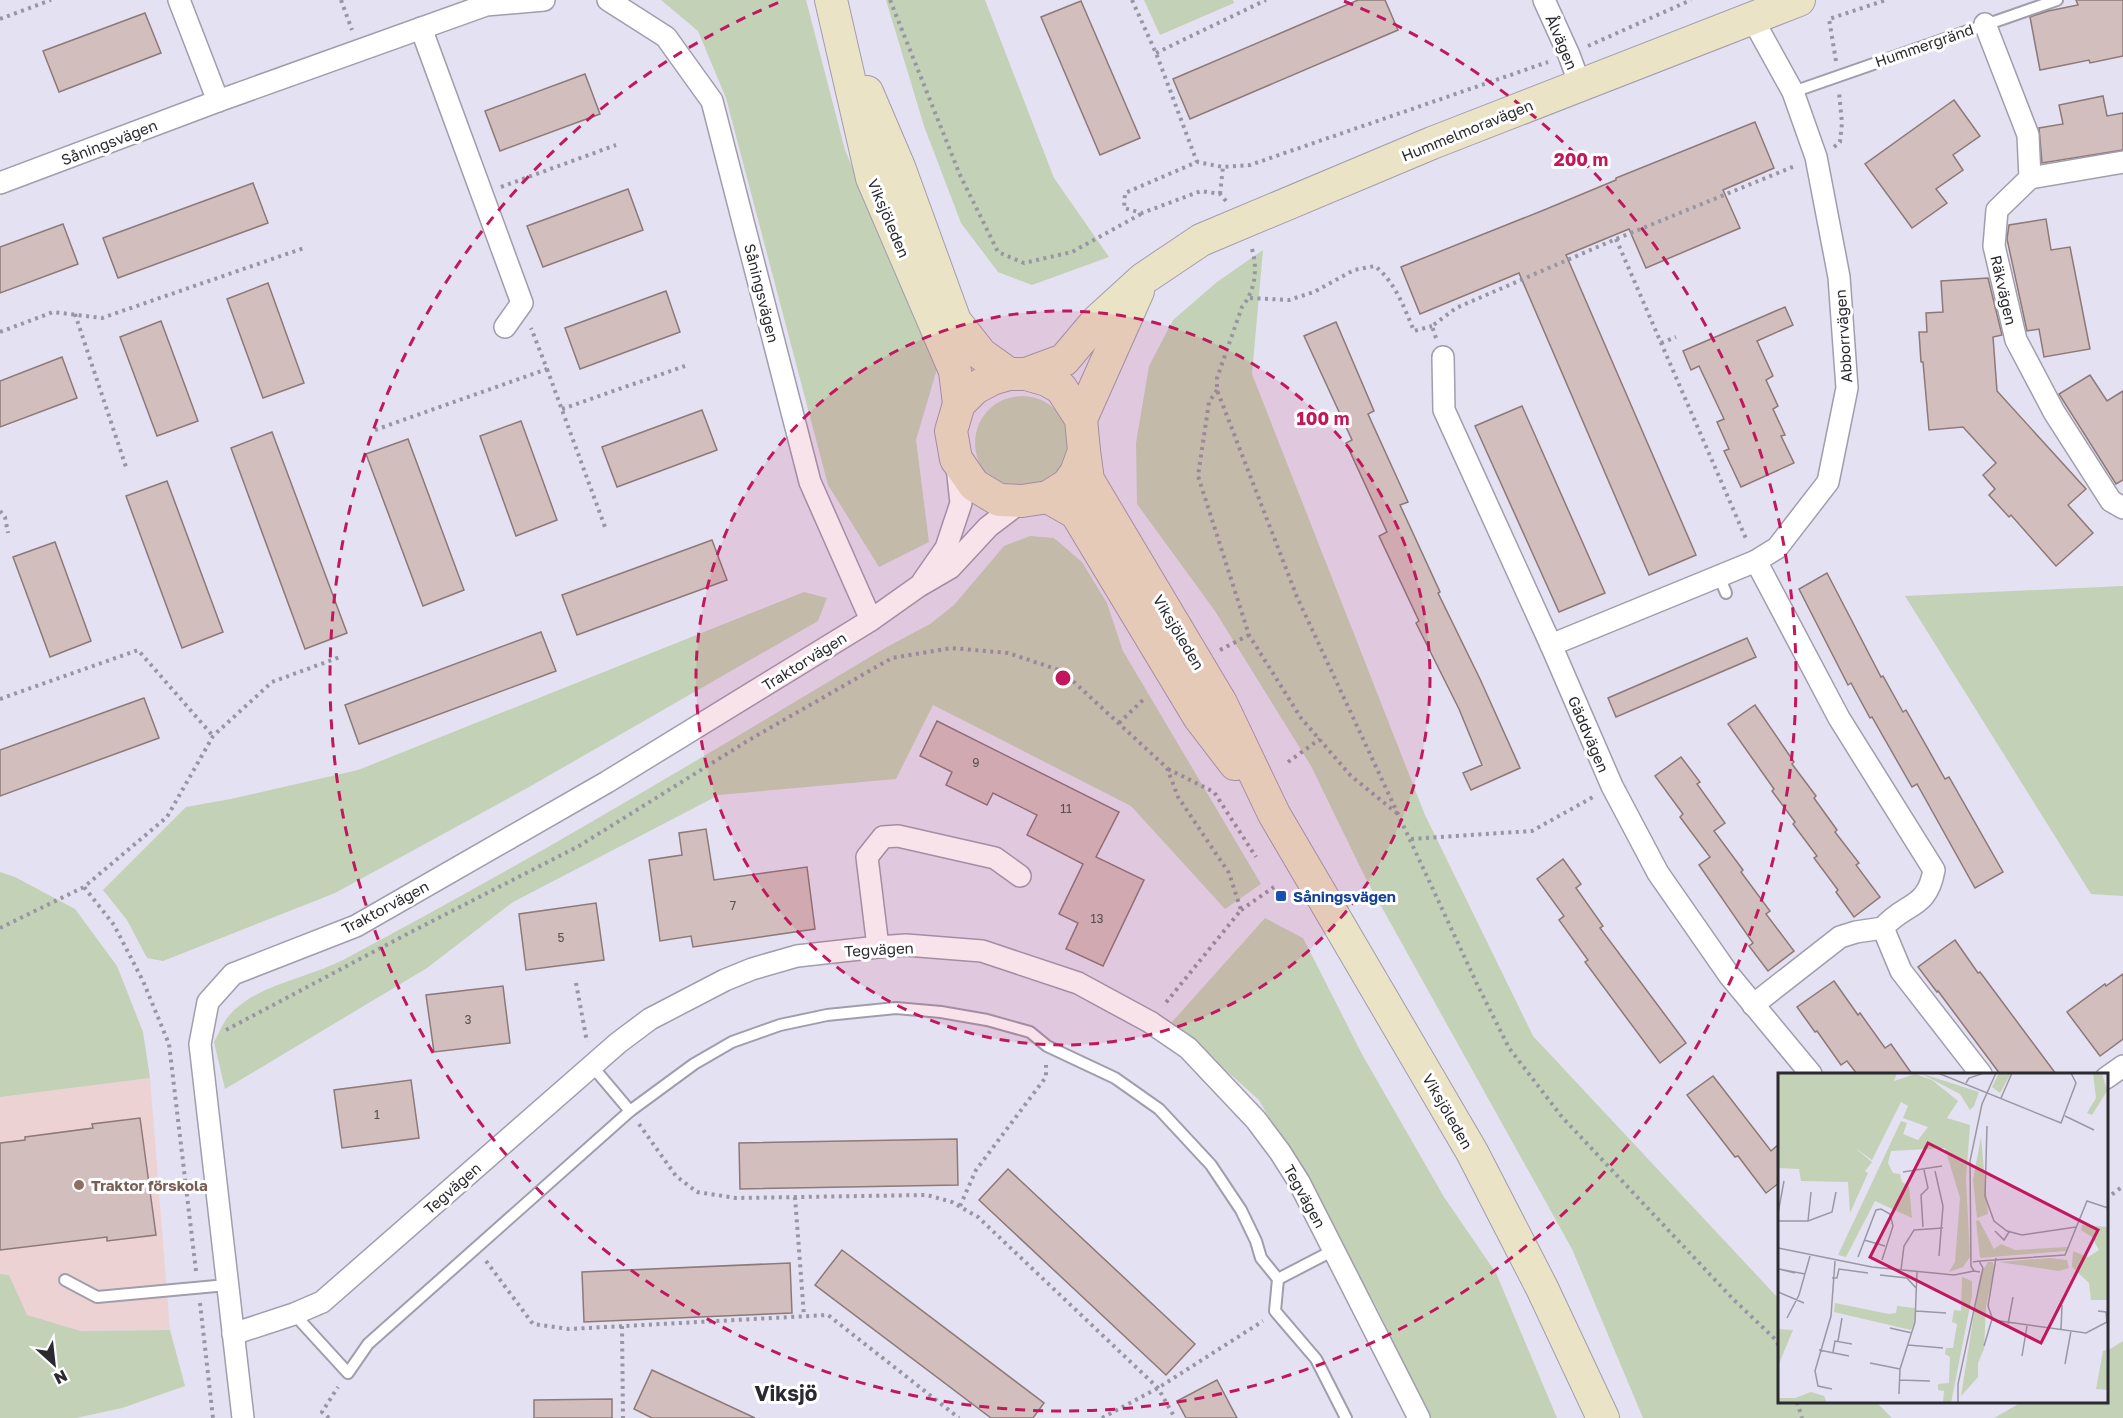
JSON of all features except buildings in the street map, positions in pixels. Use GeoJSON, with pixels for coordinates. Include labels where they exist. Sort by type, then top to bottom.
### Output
{"type":"FeatureCollection","features":[{"type":"Feature","properties":{"kind":"main road","name":"Hummelmoravägen"},"geometry":{"type":"LineString","coordinates":[[1018,374],[1064,360],[1097,321],[1143,279],[1201,240],[1432,143],[1799,0]]}},
{"type":"Feature","properties":{"kind":"main road","name":"Viksjöleden"},"geometry":{"type":"LineString","coordinates":[[835,13],[899,166],[955,321],[981,354],[1018,374]]}},
{"type":"Feature","properties":{"kind":"main road","name":"Viksjöleden"},"geometry":{"type":"LineString","coordinates":[[835,13],[872,178],[955,371],[959,404]]}},
{"type":"Feature","properties":{"kind":"main road"},"geometry":{"type":"LineString","coordinates":[[1081,419],[1061,388],[1047,380],[1018,374],[992,379],[975,388],[959,404],[951,431],[956,459],[974,485],[999,500],[1035,499],[1067,485],[1076,473],[1083,451],[1081,419],[1143,279]]}},
{"type":"Feature","properties":{"kind":"main road","name":"Viksjöleden"},"geometry":{"type":"LineString","coordinates":[[1083,451],[1088,480],[1221,703],[1274,814],[1472,1152],[1542,1288],[1603,1418]]}},
{"type":"Feature","properties":{"kind":"main road","name":"Viksjöleden"},"geometry":{"type":"LineString","coordinates":[[1035,499],[1076,513],[1199,717],[1274,814]]}},
{"type":"Feature","properties":{"kind":"street"},"geometry":{"type":"LineString","coordinates":[[179,0],[218,101]]}},
{"type":"Feature","properties":{"kind":"street","name":"Såningsvägen"},"geometry":{"type":"LineString","coordinates":[[0,183],[218,101],[486,5],[544,0]]}},
{"type":"Feature","properties":{"kind":"street","name":"Såningsvägen"},"geometry":{"type":"LineString","coordinates":[[608,0],[666,37],[712,101],[810,482],[871,620]]}},
{"type":"Feature","properties":{"kind":"street","name":"Ålvägen"},"geometry":{"type":"LineString","coordinates":[[1544,0],[1580,85]]}},
{"type":"Feature","properties":{"kind":"street","name":"Abborrvägen"},"geometry":{"type":"LineString","coordinates":[[1551,645],[1723,584],[1778,548],[1828,482],[1846,388],[1839,277],[1816,157],[1793,92],[1752,18]]}},
{"type":"Feature","properties":{"kind":"street"},"geometry":{"type":"LineString","coordinates":[[1985,24],[2028,135],[2030,178],[2123,162]]}},
{"type":"Feature","properties":{"kind":"street"},"geometry":{"type":"LineString","coordinates":[[421,28],[522,303],[505,327]]}},
{"type":"Feature","properties":{"kind":"street","name":"Räkvägen"},"geometry":{"type":"LineString","coordinates":[[2030,178],[1997,210],[1994,246],[2016,340],[2054,412],[2111,501],[2123,508]]}},
{"type":"Feature","properties":{"kind":"street","name":"Gäddvägen"},"geometry":{"type":"LineString","coordinates":[[1443,357],[1444,410],[1551,645],[1612,786],[1658,873],[1729,975],[1810,1073]]}},
{"type":"Feature","properties":{"kind":"street","name":"Traktorvägen"},"geometry":{"type":"LineString","coordinates":[[919,586],[946,548],[961,503],[956,459]]}},
{"type":"Feature","properties":{"kind":"street","name":"Traktorvägen"},"geometry":{"type":"LineString","coordinates":[[243,1418],[200,1044],[208,1002],[233,974],[356,926],[606,782],[871,620],[919,586],[950,568],[988,527],[1035,499]]}},
{"type":"Feature","properties":{"kind":"street"},"geometry":{"type":"LineString","coordinates":[[1752,1005],[1840,938],[1856,932],[1883,928],[1924,896],[1931,886],[1934,870],[1839,718],[1756,561]]}},
{"type":"Feature","properties":{"kind":"street"},"geometry":{"type":"LineString","coordinates":[[878,947],[867,857],[883,837],[898,836],[995,858],[1020,876]]}},
{"type":"Feature","properties":{"kind":"street"},"geometry":{"type":"LineString","coordinates":[[1883,928],[1900,971],[1980,1073]]}},
{"type":"Feature","properties":{"kind":"street","name":"Tegvägen"},"geometry":{"type":"LineString","coordinates":[[233,1334],[294,1314],[322,1302],[618,1042],[650,1019],[725,980],[797,956],[906,945],[982,951],[1078,983],[1150,1022],[1188,1048],[1256,1120],[1299,1182],[1419,1418]]}},
{"type":"Feature","properties":{"kind":"street"},"geometry":{"type":"LineString","coordinates":[[2108,1077],[2123,1066]]}},
{"type":"Feature","properties":{"kind":"lane","name":"Hummergränd"},"geometry":{"type":"LineString","coordinates":[[1793,92],[2056,0]]}},
{"type":"Feature","properties":{"kind":"lane"},"geometry":{"type":"LineString","coordinates":[[294,1314],[348,1373],[368,1344],[630,1111],[694,1064],[732,1042],[780,1025],[827,1015],[896,1008],[941,1012],[987,1020],[1030,1032],[1047,1046],[1115,1078],[1159,1109],[1211,1165],[1241,1210],[1256,1241],[1261,1258],[1278,1280],[1275,1311],[1316,1359],[1346,1418]]}},
{"type":"Feature","properties":{"kind":"lane"},"geometry":{"type":"LineString","coordinates":[[592,1066],[630,1111]]}},
{"type":"Feature","properties":{"kind":"lane"},"geometry":{"type":"LineString","coordinates":[[1278,1280],[1334,1250]]}},
{"type":"Feature","properties":{"kind":"lane"},"geometry":{"type":"LineString","coordinates":[[65,1280],[97,1297],[227,1285]]}},
{"type":"Feature","properties":{"kind":"path"},"geometry":{"type":"LineString","coordinates":[[0,19],[51,0]]}},
{"type":"Feature","properties":{"kind":"path"},"geometry":{"type":"LineString","coordinates":[[341,0],[359,50]]}},
{"type":"Feature","properties":{"kind":"path"},"geometry":{"type":"LineString","coordinates":[[890,0],[960,175],[998,252],[1024,263],[1072,252],[1142,213],[1201,191],[1220,194],[1227,202]]}},
{"type":"Feature","properties":{"kind":"path"},"geometry":{"type":"LineString","coordinates":[[1132,0],[1156,53],[1197,162]]}},
{"type":"Feature","properties":{"kind":"path"},"geometry":{"type":"LineString","coordinates":[[1156,53],[1266,0]]}},
{"type":"Feature","properties":{"kind":"path"},"geometry":{"type":"LineString","coordinates":[[1142,213],[1124,208],[1125,193],[1197,162],[1223,167],[1250,165],[1569,55],[1690,0]]}},
{"type":"Feature","properties":{"kind":"path"},"geometry":{"type":"LineString","coordinates":[[1250,298],[1289,300],[1314,292],[1354,270],[1375,266],[1385,274],[1397,293],[1414,331],[1432,326],[1456,308],[1816,157],[1840,142],[1842,123],[1838,75],[1829,19],[1886,0]]}},
{"type":"Feature","properties":{"kind":"path"},"geometry":{"type":"LineString","coordinates":[[482,194],[616,145]]}},
{"type":"Feature","properties":{"kind":"path"},"geometry":{"type":"LineString","coordinates":[[1220,194],[1223,167]]}},
{"type":"Feature","properties":{"kind":"path"},"geometry":{"type":"LineString","coordinates":[[1616,239],[1756,561]]}},
{"type":"Feature","properties":{"kind":"path"},"geometry":{"type":"LineString","coordinates":[[1252,247],[1255,260],[1250,298],[1242,307],[1217,378],[1217,390],[1297,597],[1477,984],[1509,1048],[1562,1117],[1733,1299],[1777,1338]]}},
{"type":"Feature","properties":{"kind":"path"},"geometry":{"type":"LineString","coordinates":[[0,332],[53,312],[102,318],[304,248]]}},
{"type":"Feature","properties":{"kind":"path"},"geometry":{"type":"LineString","coordinates":[[522,303],[605,527]]}},
{"type":"Feature","properties":{"kind":"path"},"geometry":{"type":"LineString","coordinates":[[75,314],[126,467]]}},
{"type":"Feature","properties":{"kind":"path"},"geometry":{"type":"LineString","coordinates":[[1432,326],[1443,357]]}},
{"type":"Feature","properties":{"kind":"path"},"geometry":{"type":"LineString","coordinates":[[1661,344],[1676,337]]}},
{"type":"Feature","properties":{"kind":"path"},"geometry":{"type":"LineString","coordinates":[[562,409],[684,366]]}},
{"type":"Feature","properties":{"kind":"path"},"geometry":{"type":"LineString","coordinates":[[375,430],[548,369]]}},
{"type":"Feature","properties":{"kind":"path"},"geometry":{"type":"LineString","coordinates":[[1217,390],[1209,402],[1198,476],[1249,636],[1301,718],[1351,776],[1398,815]]}},
{"type":"Feature","properties":{"kind":"path"},"geometry":{"type":"LineString","coordinates":[[0,511],[5,517],[8,533]]}},
{"type":"Feature","properties":{"kind":"path"},"geometry":{"type":"LineString","coordinates":[[1212,654],[1249,636]]}},
{"type":"Feature","properties":{"kind":"path"},"geometry":{"type":"LineString","coordinates":[[169,1044],[200,1044],[579,846],[749,740],[892,658],[951,648],[1008,653],[1062,671],[1167,768],[1214,792],[1256,857]]}},
{"type":"Feature","properties":{"kind":"path"},"geometry":{"type":"LineString","coordinates":[[0,699],[138,650],[213,736]]}},
{"type":"Feature","properties":{"kind":"path"},"geometry":{"type":"LineString","coordinates":[[1119,723],[1145,698]]}},
{"type":"Feature","properties":{"kind":"path"},"geometry":{"type":"LineString","coordinates":[[1288,762],[1320,739]]}},
{"type":"Feature","properties":{"kind":"path"},"geometry":{"type":"LineString","coordinates":[[1167,768],[1178,797],[1229,873],[1241,910]]}},
{"type":"Feature","properties":{"kind":"path"},"geometry":{"type":"LineString","coordinates":[[1411,839],[1532,831],[1612,786]]}},
{"type":"Feature","properties":{"kind":"path"},"geometry":{"type":"LineString","coordinates":[[0,928],[84,887]]}},
{"type":"Feature","properties":{"kind":"path"},"geometry":{"type":"LineString","coordinates":[[1150,1022],[1241,910],[1274,887]]}},
{"type":"Feature","properties":{"kind":"path"},"geometry":{"type":"LineString","coordinates":[[576,983],[592,1066]]}},
{"type":"Feature","properties":{"kind":"path"},"geometry":{"type":"LineString","coordinates":[[960,1206],[976,1170],[1046,1077],[1047,1046]]}},
{"type":"Feature","properties":{"kind":"path"},"geometry":{"type":"LineString","coordinates":[[630,1111],[676,1176],[697,1191],[736,1198],[927,1195],[960,1206],[978,1217],[1158,1388],[1174,1418]]}},
{"type":"Feature","properties":{"kind":"path"},"geometry":{"type":"LineString","coordinates":[[2108,1197],[2123,1186]]}},
{"type":"Feature","properties":{"kind":"path"},"geometry":{"type":"LineString","coordinates":[[795,1197],[804,1316]]}},
{"type":"Feature","properties":{"kind":"path"},"geometry":{"type":"LineString","coordinates":[[477,1247],[532,1324],[569,1329],[828,1315],[959,1418]]}},
{"type":"Feature","properties":{"kind":"path"},"geometry":{"type":"LineString","coordinates":[[1102,1418],[1158,1388],[1256,1327],[1275,1311]]}},
{"type":"Feature","properties":{"kind":"path"},"geometry":{"type":"LineString","coordinates":[[622,1326],[623,1418]]}},
{"type":"Feature","properties":{"kind":"path"},"geometry":{"type":"LineString","coordinates":[[329,1418],[322,1412],[348,1373]]}},
{"type":"Feature","properties":{"kind":"path"},"geometry":{"type":"LineString","coordinates":[[1798,1403],[1802,1418]]}},
{"type":"Feature","properties":{"kind":"shaded area","name":"Traktor förskola"},"geometry":{"type":"Polygon","coordinates":[[[150,1078],[170,1330],[81,1331],[26,1315],[9,1275],[0,1274],[0,1097],[150,1078]]]}},
{"type":"Feature","properties":{"kind":"green space"},"geometry":{"type":"Polygon","coordinates":[[[661,0],[806,0],[845,150],[937,369],[916,440],[929,542],[879,567],[828,485],[726,98],[698,31],[661,0]]]}},
{"type":"Feature","properties":{"kind":"green space"},"geometry":{"type":"Polygon","coordinates":[[[886,0],[985,0],[1054,178],[1109,257],[1032,285],[998,272],[961,223],[924,126],[886,0]]]}},
{"type":"Feature","properties":{"kind":"green space"},"geometry":{"type":"Polygon","coordinates":[[[1144,0],[1233,0],[1234,3],[1160,35],[1144,0]]]}},
{"type":"Feature","properties":{"kind":"green space"},"geometry":{"type":"Polygon","coordinates":[[[1263,250],[1252,374],[1425,815],[1533,1036],[1778,1298],[1778,1403],[1877,1403],[1892,1418],[1643,1418],[1572,1249],[1366,879],[1311,766],[1215,611],[1137,504],[1136,443],[1149,366],[1173,320],[1217,282],[1263,250]]]}},
{"type":"Feature","properties":{"kind":"green space"},"geometry":{"type":"Polygon","coordinates":[[[1022,396],[1040,400],[1055,410],[1065,425],[1069,443],[1065,461],[1055,476],[1040,486],[1022,490],[1004,486],[989,476],[979,461],[975,443],[979,425],[989,410],[1004,400],[1022,396]]]}},
{"type":"Feature","properties":{"kind":"green space"},"geometry":{"type":"Polygon","coordinates":[[[1030,536],[1054,538],[1082,562],[1107,603],[1123,651],[1261,884],[1225,909],[1131,806],[933,705],[896,779],[719,795],[513,902],[427,968],[225,1089],[214,1042],[227,1018],[251,998],[265,990],[328,967],[412,923],[548,847],[885,648],[930,624],[954,605],[1004,546],[1030,536]]]}},
{"type":"Feature","properties":{"kind":"green space"},"geometry":{"type":"Polygon","coordinates":[[[2123,586],[2123,896],[2091,894],[1905,596],[2123,586]]]}},
{"type":"Feature","properties":{"kind":"green space"},"geometry":{"type":"Polygon","coordinates":[[[804,592],[827,598],[818,621],[529,787],[335,893],[163,961],[147,958],[127,920],[103,890],[186,807],[358,770],[804,592]]]}},
{"type":"Feature","properties":{"kind":"green space"},"geometry":{"type":"Polygon","coordinates":[[[0,872],[15,877],[75,909],[117,966],[143,1032],[150,1078],[0,1097],[0,872]]]}},
{"type":"Feature","properties":{"kind":"green space"},"geometry":{"type":"Polygon","coordinates":[[[1265,918],[1303,938],[1363,1056],[1444,1197],[1496,1273],[1557,1418],[1430,1418],[1376,1306],[1259,1100],[1172,1022],[1265,918]]]}},
{"type":"Feature","properties":{"kind":"green space"},"geometry":{"type":"Polygon","coordinates":[[[0,1274],[9,1275],[27,1315],[81,1331],[170,1330],[185,1386],[122,1408],[76,1418],[0,1418],[0,1274]]]}},
{"type":"Feature","properties":{"kind":"green space"},"geometry":{"type":"Polygon","coordinates":[[[2123,1341],[2123,1418],[1994,1418],[2020,1403],[2108,1403],[2108,1350],[2123,1341]]]}},
{"type":"Feature","properties":{"kind":"place","name":"Såningsvägen"},"geometry":{"type":"Point","coordinates":[1281,896]}},
{"type":"Feature","properties":{"kind":"place","name":"Traktor förskola"},"geometry":{"type":"Point","coordinates":[79,1185]}},
{"type":"Feature","properties":{"kind":"district","name":"Viksjö"},"geometry":{"type":"Point","coordinates":[786,1393]}}]}
